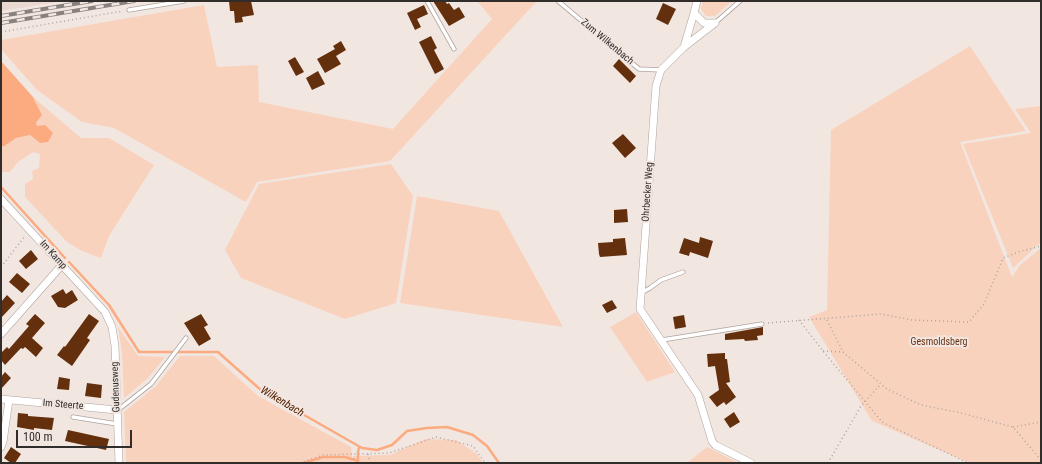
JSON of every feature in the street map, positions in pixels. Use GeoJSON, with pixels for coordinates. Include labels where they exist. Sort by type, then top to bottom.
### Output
{"type":"FeatureCollection","features":[{"type":"Feature","properties":{"kind":"street","name":"Ohrbecker Weg"},"geometry":{"type":"LineString","coordinates":[[684,47],[697,1]]}},
{"type":"Feature","properties":{"kind":"street"},"geometry":{"type":"LineString","coordinates":[[694,13],[704,23],[716,23]]}},
{"type":"Feature","properties":{"kind":"street","name":"Ohrbecker Weg"},"geometry":{"type":"LineString","coordinates":[[716,23],[684,47],[661,70],[656,86],[640,309],[698,395],[712,441],[715,445],[751,463]]}},
{"type":"Feature","properties":{"kind":"street","name":"Im Kamp"},"geometry":{"type":"LineString","coordinates":[[1,199],[105,312]]}},
{"type":"Feature","properties":{"kind":"street"},"geometry":{"type":"LineString","coordinates":[[1,334],[62,265]]}},
{"type":"Feature","properties":{"kind":"street","name":"Gudenusweg"},"geometry":{"type":"LineString","coordinates":[[105,312],[112,327],[115,346],[119,463]]}},
{"type":"Feature","properties":{"kind":"street","name":"Im Steerte"},"geometry":{"type":"LineString","coordinates":[[1,399],[117,410]]}},
{"type":"Feature","properties":{"kind":"street"},"geometry":{"type":"LineString","coordinates":[[1,447],[9,400]]}},
{"type":"Feature","properties":{"kind":"lane"},"geometry":{"type":"LineString","coordinates":[[129,10],[184,1]]}},
{"type":"Feature","properties":{"kind":"lane"},"geometry":{"type":"LineString","coordinates":[[427,1],[454,49]]}},
{"type":"Feature","properties":{"kind":"lane","name":"Zum Wilkenbach"},"geometry":{"type":"LineString","coordinates":[[558,1],[639,69],[661,70]]}},
{"type":"Feature","properties":{"kind":"lane"},"geometry":{"type":"LineString","coordinates":[[716,23],[740,1]]}},
{"type":"Feature","properties":{"kind":"lane"},"geometry":{"type":"LineString","coordinates":[[642,292],[661,280],[683,272]]}},
{"type":"Feature","properties":{"kind":"lane"},"geometry":{"type":"LineString","coordinates":[[661,341],[762,324]]}},
{"type":"Feature","properties":{"kind":"lane"},"geometry":{"type":"LineString","coordinates":[[117,410],[151,384],[186,338]]}},
{"type":"Feature","properties":{"kind":"lane"},"geometry":{"type":"LineString","coordinates":[[73,417],[117,424]]}},
{"type":"Feature","properties":{"kind":"path"},"geometry":{"type":"LineString","coordinates":[[1,32],[129,10]]}},
{"type":"Feature","properties":{"kind":"path"},"geometry":{"type":"LineString","coordinates":[[1,267],[30,230]]}},
{"type":"Feature","properties":{"kind":"path"},"geometry":{"type":"LineString","coordinates":[[762,324],[880,314],[912,320],[969,322],[984,304],[1003,258],[1021,251],[1041,246]]}},
{"type":"Feature","properties":{"kind":"path"},"geometry":{"type":"LineString","coordinates":[[827,319],[843,352],[887,389],[921,405],[957,412],[1014,427],[1041,422]]}},
{"type":"Feature","properties":{"kind":"path"},"geometry":{"type":"LineString","coordinates":[[799,320],[882,422],[968,463]]}},
{"type":"Feature","properties":{"kind":"path"},"geometry":{"type":"LineString","coordinates":[[823,351],[843,352]]}},
{"type":"Feature","properties":{"kind":"path"},"geometry":{"type":"LineString","coordinates":[[828,463],[864,401],[881,384]]}},
{"type":"Feature","properties":{"kind":"path"},"geometry":{"type":"LineString","coordinates":[[1014,427],[1041,460]]}},
{"type":"Feature","properties":{"kind":"path"},"geometry":{"type":"LineString","coordinates":[[300,463],[323,455],[389,453],[436,436],[473,446],[485,463]]}},
{"type":"Feature","properties":{"kind":"path"},"geometry":{"type":"LineString","coordinates":[[353,463],[354,454]]}},
{"type":"Feature","properties":{"kind":"path"},"geometry":{"type":"LineString","coordinates":[[368,454],[370,463]]}},
{"type":"Feature","properties":{"kind":"shaded area"},"geometry":{"type":"Polygon","coordinates":[[[1,1],[64,1],[1,11],[1,1]]]}},
{"type":"Feature","properties":{"kind":"shaded area"},"geometry":{"type":"Polygon","coordinates":[[[1,61],[33,97],[42,115],[36,123],[37,126],[45,125],[53,133],[48,142],[40,143],[30,135],[16,138],[3,147],[1,144],[1,61]]]}},
{"type":"Feature","properties":{"kind":"green space"},"geometry":{"type":"Polygon","coordinates":[[[477,1],[537,1],[390,161],[257,182],[246,202],[114,128],[82,122],[37,90],[1,49],[1,40],[204,5],[217,67],[258,65],[259,102],[393,129],[492,19],[477,1]]]}},
{"type":"Feature","properties":{"kind":"green space"},"geometry":{"type":"Polygon","coordinates":[[[703,1],[732,1],[715,16],[706,16],[701,9],[703,1]]]}},
{"type":"Feature","properties":{"kind":"green space","name":"Gesmoldsberg"},"geometry":{"type":"Polygon","coordinates":[[[970,46],[1026,131],[960,142],[1012,277],[1020,265],[1041,248],[1041,463],[970,463],[872,421],[809,317],[827,310],[831,130],[970,46]]]}},
{"type":"Feature","properties":{"kind":"green space"},"geometry":{"type":"Polygon","coordinates":[[[33,97],[81,138],[109,138],[154,165],[109,236],[101,258],[82,251],[67,242],[25,197],[25,184],[33,179],[32,171],[39,168],[40,154],[33,152],[18,162],[10,172],[1,171],[1,144],[3,147],[16,138],[30,135],[40,143],[36,123],[42,115],[33,97]]]}},
{"type":"Feature","properties":{"kind":"green space"},"geometry":{"type":"Polygon","coordinates":[[[1041,106],[1041,242],[1013,268],[963,144],[1031,133],[1015,109],[1041,106]]]}},
{"type":"Feature","properties":{"kind":"green space"},"geometry":{"type":"Polygon","coordinates":[[[391,164],[413,196],[396,303],[345,319],[241,278],[225,250],[259,184],[391,164]]]}},
{"type":"Feature","properties":{"kind":"green space"},"geometry":{"type":"Polygon","coordinates":[[[417,196],[499,211],[563,327],[400,303],[417,196]]]}},
{"type":"Feature","properties":{"kind":"green space"},"geometry":{"type":"Polygon","coordinates":[[[636,312],[675,372],[647,382],[610,327],[636,312]]]}},
{"type":"Feature","properties":{"kind":"green space"},"geometry":{"type":"Polygon","coordinates":[[[118,327],[138,356],[165,357],[148,378],[124,398],[122,352],[118,327]]]}},
{"type":"Feature","properties":{"kind":"green space"},"geometry":{"type":"Polygon","coordinates":[[[180,356],[214,356],[258,396],[351,447],[353,463],[126,463],[124,412],[156,386],[180,356]]]}},
{"type":"Feature","properties":{"kind":"green space"},"geometry":{"type":"Polygon","coordinates":[[[425,439],[456,440],[477,454],[483,463],[354,463],[353,456],[390,455],[425,439]]]}},
{"type":"Feature","properties":{"kind":"green space"},"geometry":{"type":"Polygon","coordinates":[[[707,447],[739,463],[687,463],[707,447]]]}},
{"type":"Feature","properties":{"kind":"building"},"geometry":{"type":"Polygon","coordinates":[[[229,1],[251,1],[254,15],[242,17],[243,22],[235,23],[234,11],[230,11],[229,1]]]}},
{"type":"Feature","properties":{"kind":"building"},"geometry":{"type":"Polygon","coordinates":[[[433,1],[445,1],[447,4],[449,3],[454,10],[459,7],[465,17],[449,26],[433,1]]]}},
{"type":"Feature","properties":{"kind":"building"},"geometry":{"type":"Polygon","coordinates":[[[663,3],[676,9],[668,25],[656,19],[663,3]]]}},
{"type":"Feature","properties":{"kind":"building"},"geometry":{"type":"Polygon","coordinates":[[[424,5],[428,14],[417,19],[421,27],[415,30],[407,13],[424,5]]]}},
{"type":"Feature","properties":{"kind":"building"},"geometry":{"type":"Polygon","coordinates":[[[431,36],[437,48],[434,50],[444,69],[435,74],[419,42],[431,36]]]}},
{"type":"Feature","properties":{"kind":"building"},"geometry":{"type":"Polygon","coordinates":[[[341,41],[346,50],[336,56],[341,64],[325,73],[317,59],[335,49],[333,46],[341,41]]]}},
{"type":"Feature","properties":{"kind":"building"},"geometry":{"type":"Polygon","coordinates":[[[295,57],[304,72],[296,76],[288,61],[295,57]]]}},
{"type":"Feature","properties":{"kind":"building"},"geometry":{"type":"Polygon","coordinates":[[[619,59],[636,76],[630,83],[613,66],[619,59]]]}},
{"type":"Feature","properties":{"kind":"building"},"geometry":{"type":"Polygon","coordinates":[[[318,71],[325,84],[312,90],[306,78],[318,71]]]}},
{"type":"Feature","properties":{"kind":"building"},"geometry":{"type":"Polygon","coordinates":[[[623,134],[636,148],[625,158],[612,143],[623,134]]]}},
{"type":"Feature","properties":{"kind":"building"},"geometry":{"type":"Polygon","coordinates":[[[627,209],[628,222],[614,223],[614,210],[627,209]]]}},
{"type":"Feature","properties":{"kind":"building"},"geometry":{"type":"Polygon","coordinates":[[[700,237],[713,241],[708,258],[690,252],[689,256],[679,253],[684,238],[699,243],[700,237]]]}},
{"type":"Feature","properties":{"kind":"building"},"geometry":{"type":"Polygon","coordinates":[[[625,238],[627,255],[600,257],[598,243],[613,242],[613,239],[625,238]]]}},
{"type":"Feature","properties":{"kind":"building"},"geometry":{"type":"Polygon","coordinates":[[[31,250],[38,259],[26,269],[19,261],[31,250]]]}},
{"type":"Feature","properties":{"kind":"building"},"geometry":{"type":"Polygon","coordinates":[[[17,273],[30,284],[22,293],[9,282],[17,273]]]}},
{"type":"Feature","properties":{"kind":"building"},"geometry":{"type":"Polygon","coordinates":[[[63,289],[66,294],[72,290],[78,300],[65,308],[58,307],[51,296],[63,289]]]}},
{"type":"Feature","properties":{"kind":"building"},"geometry":{"type":"Polygon","coordinates":[[[7,295],[15,303],[1,318],[1,302],[7,295]]]}},
{"type":"Feature","properties":{"kind":"building"},"geometry":{"type":"Polygon","coordinates":[[[612,300],[617,308],[607,313],[602,305],[612,300]]]}},
{"type":"Feature","properties":{"kind":"building"},"geometry":{"type":"Polygon","coordinates":[[[35,314],[45,323],[32,338],[43,348],[36,357],[25,347],[23,349],[21,348],[5,365],[1,360],[1,353],[7,347],[9,349],[29,326],[26,324],[35,314]]]}},
{"type":"Feature","properties":{"kind":"building"},"geometry":{"type":"Polygon","coordinates":[[[89,314],[99,321],[87,338],[90,340],[72,366],[57,355],[64,346],[65,347],[89,314]]]}},
{"type":"Feature","properties":{"kind":"building"},"geometry":{"type":"Polygon","coordinates":[[[201,314],[208,325],[204,327],[211,339],[199,346],[184,323],[201,314]]]}},
{"type":"Feature","properties":{"kind":"building"},"geometry":{"type":"Polygon","coordinates":[[[684,315],[686,327],[675,329],[673,317],[684,315]]]}},
{"type":"Feature","properties":{"kind":"building"},"geometry":{"type":"Polygon","coordinates":[[[763,327],[763,335],[757,336],[758,340],[725,340],[725,334],[763,327]]]}},
{"type":"Feature","properties":{"kind":"building"},"geometry":{"type":"Polygon","coordinates":[[[725,353],[730,382],[726,383],[736,397],[726,405],[724,402],[717,407],[709,397],[719,390],[715,366],[708,367],[707,354],[725,353]]]}},
{"type":"Feature","properties":{"kind":"building"},"geometry":{"type":"Polygon","coordinates":[[[5,372],[11,378],[1,389],[1,377],[5,372]]]}},
{"type":"Feature","properties":{"kind":"building"},"geometry":{"type":"Polygon","coordinates":[[[59,377],[70,379],[69,390],[57,389],[59,377]]]}},
{"type":"Feature","properties":{"kind":"building"},"geometry":{"type":"Polygon","coordinates":[[[87,383],[102,385],[101,398],[85,396],[87,383]]]}},
{"type":"Feature","properties":{"kind":"building"},"geometry":{"type":"Polygon","coordinates":[[[734,412],[740,422],[730,428],[724,419],[734,412]]]}},
{"type":"Feature","properties":{"kind":"building"},"geometry":{"type":"Polygon","coordinates":[[[18,413],[28,414],[28,416],[54,418],[52,430],[34,428],[34,430],[17,427],[18,413]]]}},
{"type":"Feature","properties":{"kind":"building"},"geometry":{"type":"Polygon","coordinates":[[[68,430],[109,439],[106,450],[65,441],[68,430]]]}},
{"type":"Feature","properties":{"kind":"building"},"geometry":{"type":"Polygon","coordinates":[[[11,447],[21,454],[15,463],[11,463],[4,458],[11,447]]]}},
{"type":"Feature","properties":{"kind":"waterway","name":"Wilkenbach"},"geometry":{"type":"LineString","coordinates":[[1,187],[65,258]]}},
{"type":"Feature","properties":{"kind":"waterway","name":"Wilkenbach"},"geometry":{"type":"LineString","coordinates":[[69,262],[109,305],[139,352],[218,352],[262,391],[362,448],[377,450],[392,445],[407,431],[447,427],[473,435],[487,446],[499,463]]}},
{"type":"Feature","properties":{"kind":"waterway","name":"Wilkenbach"},"geometry":{"type":"LineString","coordinates":[[358,453],[359,447]]}},
{"type":"Feature","properties":{"kind":"waterway"},"geometry":{"type":"LineString","coordinates":[[358,455],[358,463]]}},
{"type":"Feature","properties":{"kind":"waterway"},"geometry":{"type":"LineString","coordinates":[[304,463],[323,457],[345,457],[358,461]]}},
{"type":"Feature","properties":{"kind":"railway"},"geometry":{"type":"LineString","coordinates":[[1,16],[92,1]]}},
{"type":"Feature","properties":{"kind":"railway"},"geometry":{"type":"LineString","coordinates":[[1,23],[134,1]]}}]}
